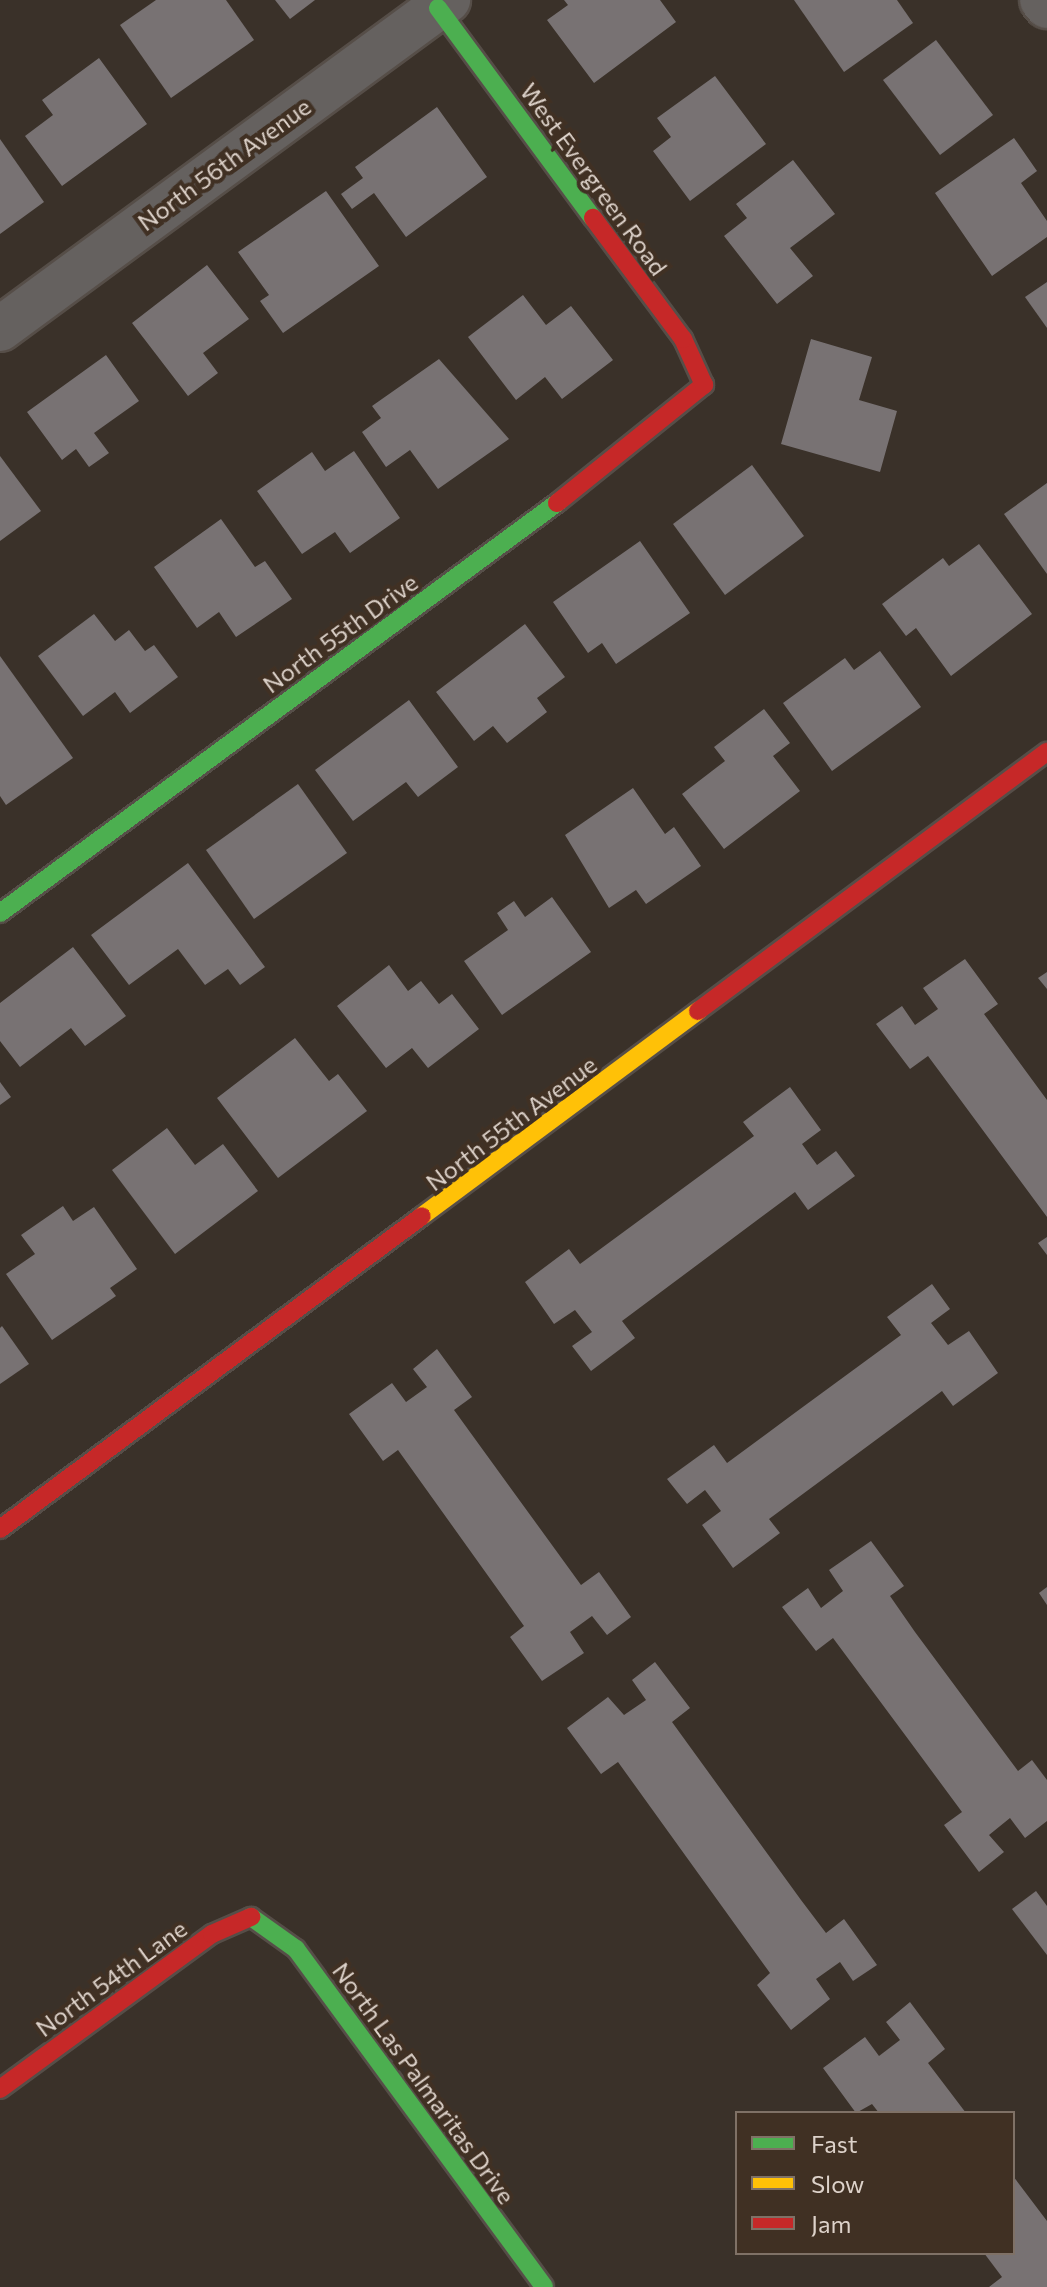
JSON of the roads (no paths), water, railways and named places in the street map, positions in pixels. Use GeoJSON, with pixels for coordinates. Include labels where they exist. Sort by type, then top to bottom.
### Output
{"type":"FeatureCollection","features":[{"type":"Feature","properties":{"kind":"street"},"geometry":{"type":"LineString","coordinates":[[1042,0],[1047,6]]}},
{"type":"Feature","properties":{"kind":"street","name":"North 56th Avenue"},"geometry":{"type":"LineString","coordinates":[[0,329],[443,4]]}},
{"type":"Feature","properties":{"kind":"street","name":"West Evergreen Road"},"geometry":{"type":"LineString","coordinates":[[443,4],[683,339],[704,385]]}},
{"type":"Feature","properties":{"kind":"street","name":"North 55th Drive"},"geometry":{"type":"LineString","coordinates":[[0,913],[664,424],[704,385]]}},
{"type":"Feature","properties":{"kind":"street","name":"North 55th Avenue"},"geometry":{"type":"LineString","coordinates":[[0,1529],[1047,752]]}},
{"type":"Feature","properties":{"kind":"street","name":"North 54th Lane"},"geometry":{"type":"LineString","coordinates":[[0,2089],[212,1934],[257,1915]]}},
{"type":"Feature","properties":{"kind":"street","name":"North Las Palmaritas Drive"},"geometry":{"type":"LineString","coordinates":[[257,1915],[296,1949],[544,2287]]}}]}
